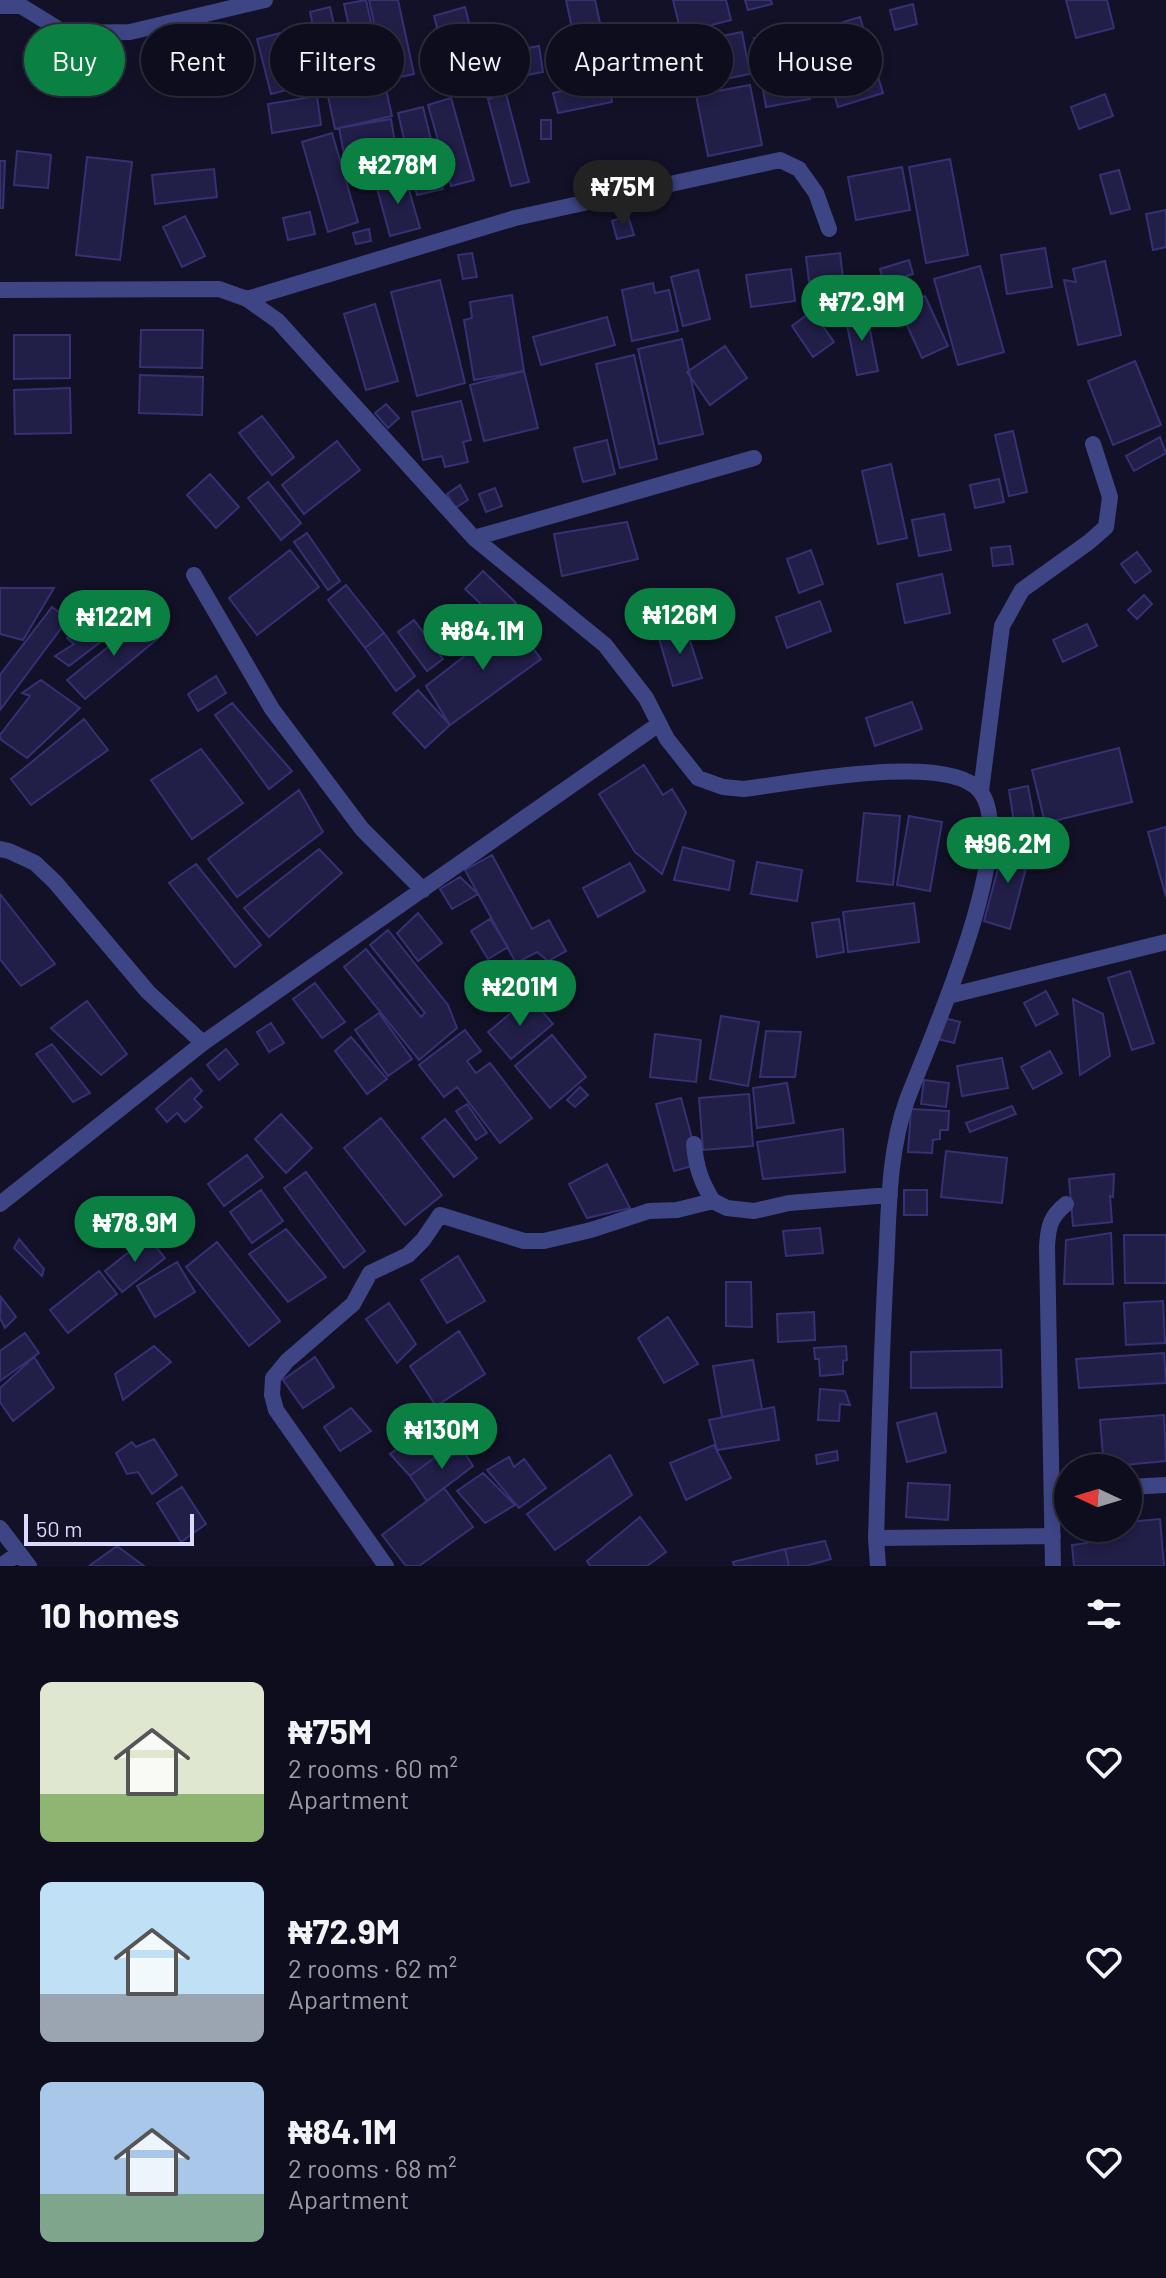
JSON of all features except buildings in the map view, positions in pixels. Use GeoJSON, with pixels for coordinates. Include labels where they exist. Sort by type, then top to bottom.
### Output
{"type":"FeatureCollection","features":[{"type":"Feature","properties":{"kind":"street"},"geometry":{"type":"LineString","coordinates":[[0,6],[21,6],[65,33],[130,32],[265,0]]}},
{"type":"Feature","properties":{"kind":"street"},"geometry":{"type":"LineString","coordinates":[[247,299],[515,218],[780,160],[799,169],[816,193],[829,229]]}},
{"type":"Feature","properties":{"kind":"street"},"geometry":{"type":"LineString","coordinates":[[0,290],[219,289],[247,299],[278,321],[474,538],[605,645],[646,698],[667,739],[698,778],[723,787],[744,789],[903,770],[944,773],[968,780],[981,791],[987,805],[990,836],[984,884],[960,966],[903,1110],[890,1195],[876,1538],[878,1566]]}},
{"type":"Feature","properties":{"kind":"street"},"geometry":{"type":"LineString","coordinates":[[981,791],[1002,626],[1022,590],[1106,527],[1110,497],[1093,444]]}},
{"type":"Feature","properties":{"kind":"street"},"geometry":{"type":"LineString","coordinates":[[474,538],[754,458]]}},
{"type":"Feature","properties":{"kind":"street"},"geometry":{"type":"LineString","coordinates":[[194,575],[272,709],[362,829],[423,890]]}},
{"type":"Feature","properties":{"kind":"street"},"geometry":{"type":"LineString","coordinates":[[0,1204],[203,1043],[659,724]]}},
{"type":"Feature","properties":{"kind":"street"},"geometry":{"type":"LineString","coordinates":[[0,849],[35,863],[55,882],[148,992],[203,1043]]}},
{"type":"Feature","properties":{"kind":"street"},"geometry":{"type":"LineString","coordinates":[[948,996],[1166,942]]}},
{"type":"Feature","properties":{"kind":"street"},"geometry":{"type":"LineString","coordinates":[[694,1144],[696,1167],[713,1201],[737,1211],[754,1211],[789,1203],[890,1195]]}},
{"type":"Feature","properties":{"kind":"street"},"geometry":{"type":"LineString","coordinates":[[386,1566],[276,1410],[272,1395],[273,1378],[287,1361],[353,1304],[370,1273],[408,1255],[440,1215],[524,1241],[544,1241],[649,1211],[677,1210],[713,1201]]}},
{"type":"Feature","properties":{"kind":"street"},"geometry":{"type":"LineString","coordinates":[[1058,1454],[1048,1238],[1053,1215],[1066,1204]]}},
{"type":"Feature","properties":{"kind":"street"},"geometry":{"type":"LineString","coordinates":[[1142,1486],[1166,1485]]}},
{"type":"Feature","properties":{"kind":"street"},"geometry":{"type":"LineString","coordinates":[[0,1528],[24,1559],[1,1566]]}},
{"type":"Feature","properties":{"kind":"street"},"geometry":{"type":"LineString","coordinates":[[1053,1566],[1054,1531]]}},
{"type":"Feature","properties":{"kind":"street"},"geometry":{"type":"LineString","coordinates":[[876,1538],[1053,1536]]}}]}
